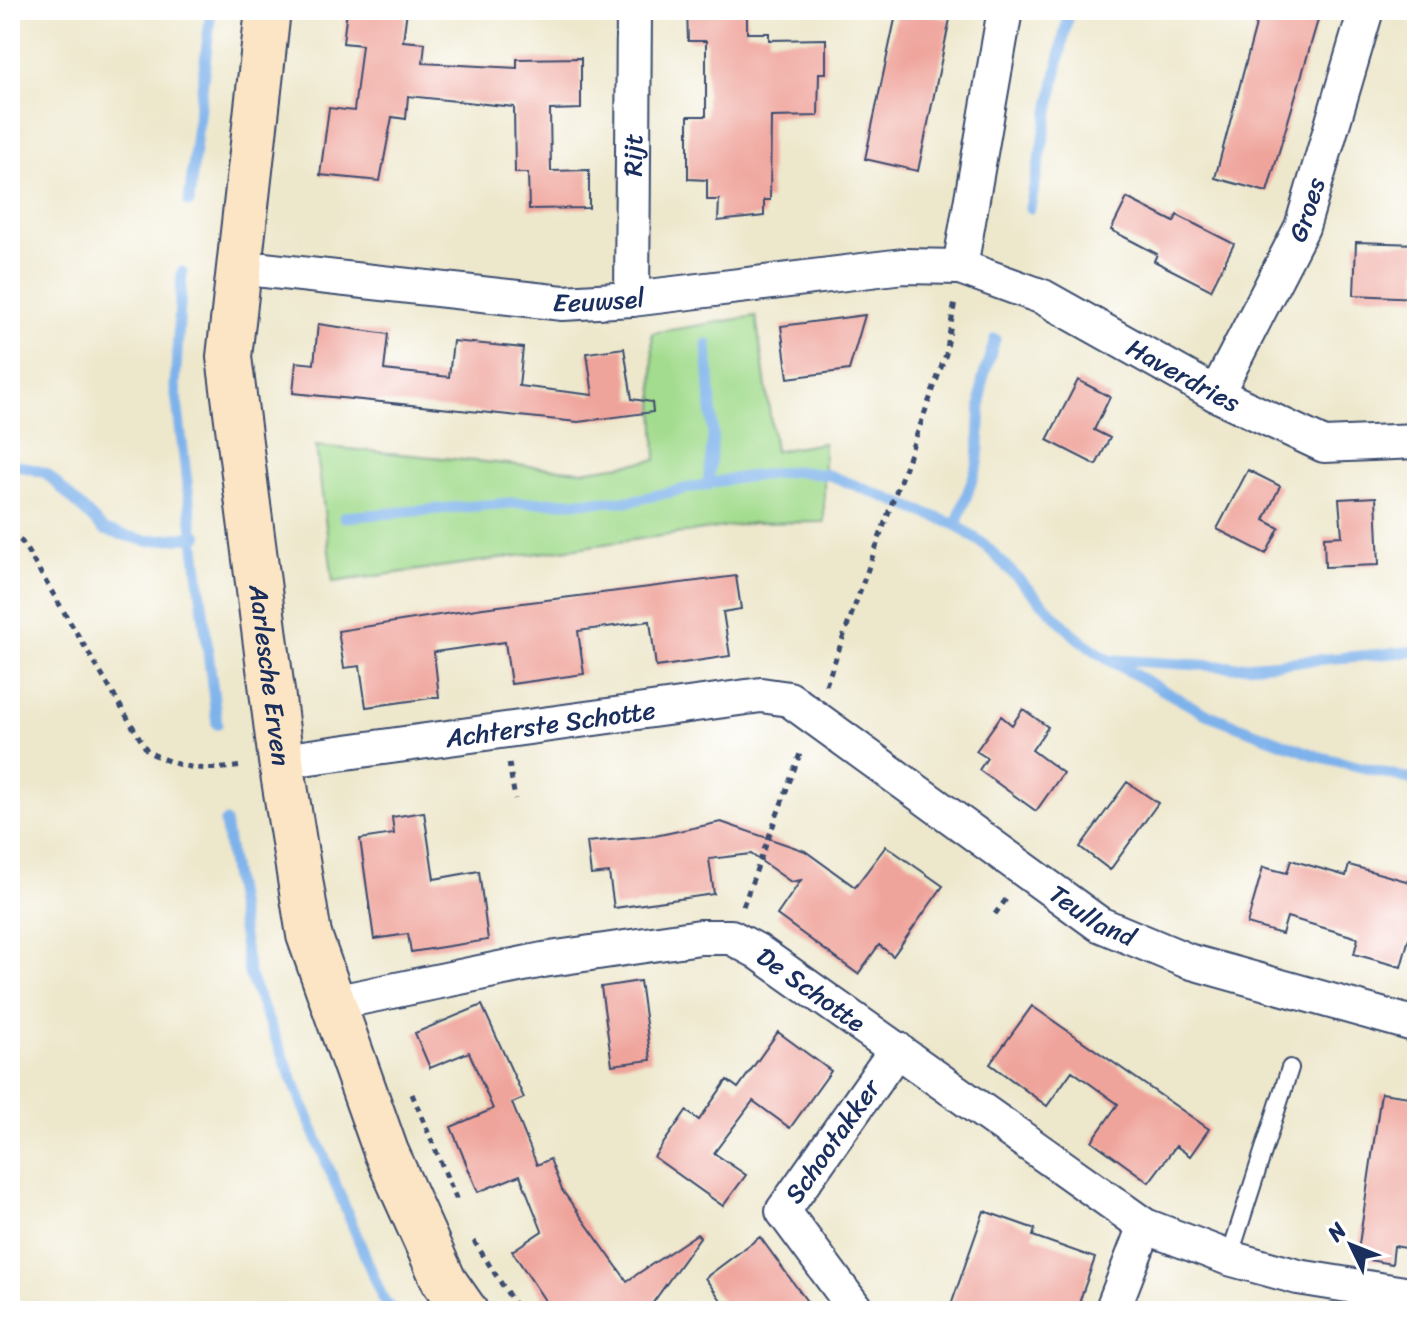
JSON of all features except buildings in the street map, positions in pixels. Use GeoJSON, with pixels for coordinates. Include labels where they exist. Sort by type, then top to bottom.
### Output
{"type":"FeatureCollection","features":[{"type":"Feature","properties":{"kind":"street","name":"Aarlesche Erven"},"geometry":{"type":"LineString","coordinates":[[268,10],[229,357],[281,761],[309,935],[386,1152],[444,1281],[465,1311]]}},
{"type":"Feature","properties":{"kind":"street","name":"Rijt"},"geometry":{"type":"LineString","coordinates":[[632,299],[634,10]]}},
{"type":"Feature","properties":{"kind":"street"},"geometry":{"type":"LineString","coordinates":[[960,267],[1005,10]]}},
{"type":"Feature","properties":{"kind":"street","name":"Groes"},"geometry":{"type":"LineString","coordinates":[[1216,394],[1302,227],[1366,10]]}},
{"type":"Feature","properties":{"kind":"street","name":"Eeuwsel"},"geometry":{"type":"LineString","coordinates":[[237,267],[563,303],[632,299],[903,266],[960,267]]}},
{"type":"Feature","properties":{"kind":"street","name":"Haverdries"},"geometry":{"type":"LineString","coordinates":[[960,267],[1043,297],[1216,394],[1324,445],[1417,441]]}},
{"type":"Feature","properties":{"kind":"street","name":"Achterste Schotte"},"geometry":{"type":"LineString","coordinates":[[281,761],[761,695],[789,699],[815,714]]}},
{"type":"Feature","properties":{"kind":"street","name":"Teulland"},"geometry":{"type":"LineString","coordinates":[[815,714],[1099,924],[1188,961],[1417,1025]]}},
{"type":"Feature","properties":{"kind":"street","name":"De Schotte"},"geometry":{"type":"LineString","coordinates":[[333,1003],[543,960],[700,937],[731,937],[757,951],[1145,1226],[1229,1258],[1298,1277],[1417,1296]]}},
{"type":"Feature","properties":{"kind":"street","name":"Schootakker"},"geometry":{"type":"LineString","coordinates":[[857,1311],[783,1211],[897,1049]]}},
{"type":"Feature","properties":{"kind":"street"},"geometry":{"type":"LineString","coordinates":[[1112,1311],[1145,1226]]}},
{"type":"Feature","properties":{"kind":"lane"},"geometry":{"type":"LineString","coordinates":[[1229,1258],[1290,1068]]}},
{"type":"Feature","properties":{"kind":"path"},"geometry":{"type":"LineString","coordinates":[[731,937],[908,468],[946,354],[960,267]]}},
{"type":"Feature","properties":{"kind":"path"},"geometry":{"type":"LineString","coordinates":[[10,533],[22,542],[148,752],[176,765],[204,771],[281,761]]}},
{"type":"Feature","properties":{"kind":"path"},"geometry":{"type":"LineString","coordinates":[[410,1089],[461,1211]]}},
{"type":"Feature","properties":{"kind":"path"},"geometry":{"type":"LineString","coordinates":[[472,1237],[519,1311]]}},
{"type":"Feature","properties":{"kind":"green space"},"geometry":{"type":"Polygon","coordinates":[[[756,316],[775,451],[824,443],[824,522],[754,523],[333,582],[316,446],[581,471],[656,460],[652,333],[756,316]]]}},
{"type":"Feature","properties":{"kind":"waterway"},"geometry":{"type":"LineString","coordinates":[[189,202],[211,10]]}},
{"type":"Feature","properties":{"kind":"waterway"},"geometry":{"type":"LineString","coordinates":[[1030,208],[1069,10]]}},
{"type":"Feature","properties":{"kind":"waterway"},"geometry":{"type":"LineString","coordinates":[[182,272],[175,386],[217,724]]}},
{"type":"Feature","properties":{"kind":"waterway"},"geometry":{"type":"LineString","coordinates":[[956,525],[978,464],[982,382],[995,339]]}},
{"type":"Feature","properties":{"kind":"waterway"},"geometry":{"type":"LineString","coordinates":[[707,344],[713,436],[708,485]]}},
{"type":"Feature","properties":{"kind":"waterway"},"geometry":{"type":"LineString","coordinates":[[10,463],[46,473],[104,530],[147,541],[198,536]]}},
{"type":"Feature","properties":{"kind":"waterway"},"geometry":{"type":"LineString","coordinates":[[344,517],[510,503],[630,501],[730,479],[794,471],[829,475],[956,525],[985,545],[1075,636],[1107,659],[1204,713],[1317,756],[1417,781]]}},
{"type":"Feature","properties":{"kind":"waterway"},"geometry":{"type":"LineString","coordinates":[[1115,660],[1234,667],[1417,651]]}},
{"type":"Feature","properties":{"kind":"waterway"},"geometry":{"type":"LineString","coordinates":[[225,822],[249,974],[382,1297],[392,1311]]}}]}
